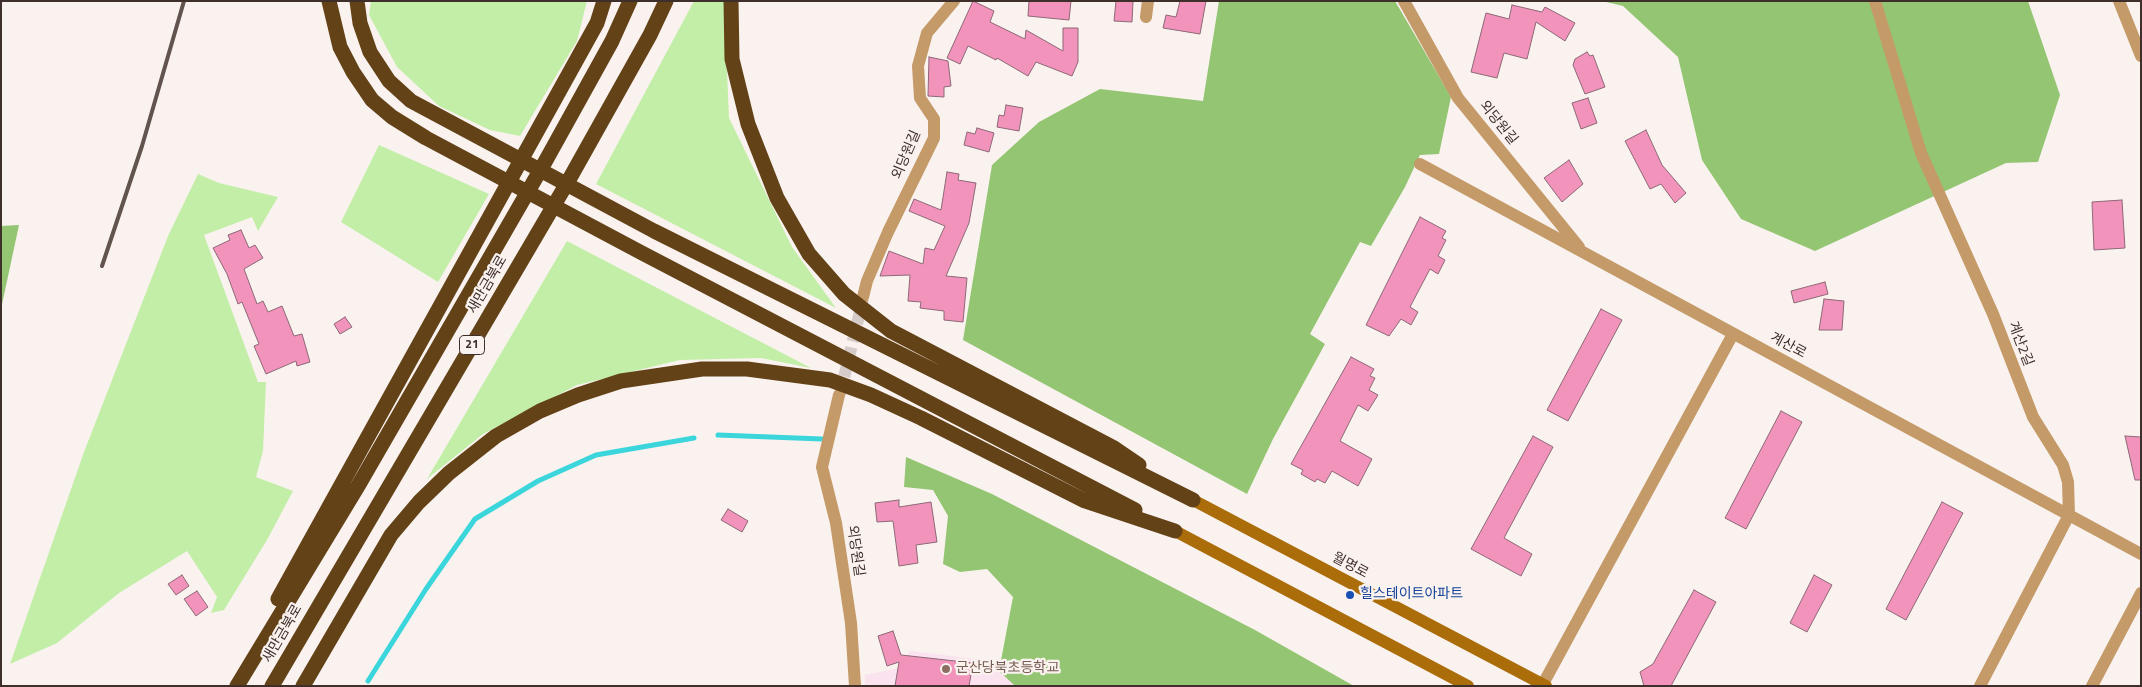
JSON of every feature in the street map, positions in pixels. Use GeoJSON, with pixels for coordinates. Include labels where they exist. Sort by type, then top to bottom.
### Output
{"type":"FeatureCollection","features":[{"type":"Feature","properties":{"kind":"highway"},"geometry":{"type":"LineString","coordinates":[[329,1],[340,47],[353,72],[372,100],[399,121],[454,153],[642,254],[1175,531]]}},
{"type":"Feature","properties":{"kind":"highway"},"geometry":{"type":"LineString","coordinates":[[356,1],[360,23],[370,52],[389,81],[411,101],[654,231],[1193,500]]}},
{"type":"Feature","properties":{"kind":"highway"},"geometry":{"type":"LineString","coordinates":[[230,686],[592,32],[604,1]]}},
{"type":"Feature","properties":{"kind":"highway","name":"새만금북로"},"geometry":{"type":"LineString","coordinates":[[237,686],[358,486],[535,179],[612,41],[630,1]]}},
{"type":"Feature","properties":{"kind":"highway","name":"새만금북로"},"geometry":{"type":"LineString","coordinates":[[272,686],[570,178],[650,35],[666,1]]}},
{"type":"Feature","properties":{"kind":"highway"},"geometry":{"type":"LineString","coordinates":[[731,1],[732,59],[748,124],[777,198],[809,254],[844,294],[891,331],[1114,448],[1193,500]]}},
{"type":"Feature","properties":{"kind":"highway"},"geometry":{"type":"LineString","coordinates":[[303,686],[391,535],[419,502],[449,473],[496,436],[540,411],[578,395],[621,381],[641,377],[702,369],[747,369],[830,380],[872,395],[921,418],[1085,502],[1175,531]]}},
{"type":"Feature","properties":{"kind":"street","name":"외당원길"},"geometry":{"type":"LineString","coordinates":[[863,297],[867,280],[888,232],[934,138],[934,119],[920,98],[918,66],[928,33],[954,1]]}},
{"type":"Feature","properties":{"kind":"street"},"geometry":{"type":"LineString","coordinates":[[1146,17],[1148,1]]}},
{"type":"Feature","properties":{"kind":"street","name":"외당원길"},"geometry":{"type":"LineString","coordinates":[[1404,1],[1458,98],[1584,253]]}},
{"type":"Feature","properties":{"kind":"street","name":"계산2길"},"geometry":{"type":"LineString","coordinates":[[1875,1],[1921,153],[1993,314],[2033,417],[2063,465],[2068,482],[2069,515],[1980,686]]}},
{"type":"Feature","properties":{"kind":"street"},"geometry":{"type":"LineString","coordinates":[[2119,1],[2141,56]]}},
{"type":"Feature","properties":{"kind":"street","name":"계산로"},"geometry":{"type":"LineString","coordinates":[[1420,164],[2141,554]]}},
{"type":"Feature","properties":{"kind":"street"},"geometry":{"type":"LineString","coordinates":[[1544,685],[1733,334]]}},
{"type":"Feature","properties":{"kind":"street","name":"외당원길"},"geometry":{"type":"LineString","coordinates":[[840,395],[822,467],[836,524],[851,623],[854,685]]}},
{"type":"Feature","properties":{"kind":"street","name":"월명로"},"geometry":{"type":"LineString","coordinates":[[1193,500],[1544,685]]}},
{"type":"Feature","properties":{"kind":"street"},"geometry":{"type":"LineString","coordinates":[[1175,531],[1468,686]]}},
{"type":"Feature","properties":{"kind":"street"},"geometry":{"type":"LineString","coordinates":[[2092,686],[2141,593]]}},
{"type":"Feature","properties":{"kind":"shaded area","name":"군산당북초등학교"},"geometry":{"type":"Polygon","coordinates":[[[910,651],[1001,662],[999,671],[1015,686],[865,686],[865,675],[899,668],[910,651]]]}},
{"type":"Feature","properties":{"kind":"green space"},"geometry":{"type":"Polygon","coordinates":[[[371,1],[587,1],[577,41],[520,136],[490,130],[439,106],[397,67],[369,15],[371,1]]]}},
{"type":"Feature","properties":{"kind":"green space"},"geometry":{"type":"Polygon","coordinates":[[[694,1],[724,1],[729,118],[792,247],[836,308],[596,184],[694,1]]]}},
{"type":"Feature","properties":{"kind":"green space"},"geometry":{"type":"Polygon","coordinates":[[[1219,1],[1395,1],[1451,97],[1439,154],[1420,155],[1405,187],[1371,246],[1360,242],[1310,334],[1325,344],[1273,439],[1247,494],[963,340],[992,165],[1039,122],[1100,89],[1203,101],[1219,1]]]}},
{"type":"Feature","properties":{"kind":"green space"},"geometry":{"type":"Polygon","coordinates":[[[1602,1],[2028,1],[2060,95],[2038,162],[2006,163],[1815,251],[1741,219],[1702,160],[1678,57],[1623,6],[1602,1]]]}},
{"type":"Feature","properties":{"kind":"green space"},"geometry":{"type":"Polygon","coordinates":[[[379,145],[489,194],[438,282],[341,222],[379,145]]]}},
{"type":"Feature","properties":{"kind":"green space"},"geometry":{"type":"Polygon","coordinates":[[[198,174],[219,183],[278,197],[258,231],[252,217],[204,235],[258,382],[266,382],[263,451],[256,477],[293,491],[267,540],[224,610],[211,613],[217,597],[187,551],[119,593],[57,643],[10,664],[84,452],[168,236],[198,174]]]}},
{"type":"Feature","properties":{"kind":"green space"},"geometry":{"type":"Polygon","coordinates":[[[19,225],[1,309],[1,226],[19,225]]]}},
{"type":"Feature","properties":{"kind":"green space"},"geometry":{"type":"Polygon","coordinates":[[[567,241],[811,368],[761,358],[680,360],[577,385],[483,434],[427,479],[567,241]]]}},
{"type":"Feature","properties":{"kind":"green space"},"geometry":{"type":"Polygon","coordinates":[[[906,457],[992,494],[1255,630],[1354,686],[1014,685],[999,671],[1013,597],[987,569],[960,572],[943,564],[948,516],[933,490],[904,487],[906,457]]]}},
{"type":"Feature","properties":{"kind":"building"},"geometry":{"type":"Polygon","coordinates":[[[973,1],[994,11],[990,22],[1025,39],[1026,30],[1063,51],[1063,28],[1078,28],[1078,62],[1072,76],[1036,62],[1028,76],[997,58],[996,60],[968,46],[960,64],[947,58],[973,1]]]}},
{"type":"Feature","properties":{"kind":"building"},"geometry":{"type":"Polygon","coordinates":[[[1029,1],[1071,1],[1069,20],[1028,16],[1029,1]]]}},
{"type":"Feature","properties":{"kind":"building"},"geometry":{"type":"Polygon","coordinates":[[[1116,1],[1133,1],[1132,22],[1114,21],[1116,1]]]}},
{"type":"Feature","properties":{"kind":"building"},"geometry":{"type":"Polygon","coordinates":[[[1180,1],[1206,1],[1200,34],[1163,28],[1166,15],[1176,17],[1180,1]]]}},
{"type":"Feature","properties":{"kind":"building"},"geometry":{"type":"Polygon","coordinates":[[[1512,5],[1542,12],[1545,7],[1575,23],[1565,41],[1536,22],[1527,59],[1504,53],[1497,78],[1471,72],[1486,13],[1509,19],[1512,5]]]}},
{"type":"Feature","properties":{"kind":"building"},"geometry":{"type":"Polygon","coordinates":[[[1587,52],[1590,56],[1593,55],[1605,87],[1585,94],[1573,65],[1575,59],[1587,52]]]}},
{"type":"Feature","properties":{"kind":"building"},"geometry":{"type":"Polygon","coordinates":[[[929,57],[948,61],[951,86],[944,87],[944,97],[928,96],[929,57]]]}},
{"type":"Feature","properties":{"kind":"building"},"geometry":{"type":"Polygon","coordinates":[[[1588,98],[1597,123],[1581,129],[1572,103],[1588,98]]]}},
{"type":"Feature","properties":{"kind":"building"},"geometry":{"type":"Polygon","coordinates":[[[1006,105],[1023,108],[1019,131],[997,127],[999,115],[1004,116],[1006,105]]]}},
{"type":"Feature","properties":{"kind":"building"},"geometry":{"type":"Polygon","coordinates":[[[977,128],[994,133],[989,152],[964,145],[967,132],[975,134],[977,128]]]}},
{"type":"Feature","properties":{"kind":"building"},"geometry":{"type":"Polygon","coordinates":[[[1646,130],[1662,165],[1686,193],[1675,203],[1661,184],[1650,189],[1625,141],[1646,130]]]}},
{"type":"Feature","properties":{"kind":"building"},"geometry":{"type":"Polygon","coordinates":[[[1569,160],[1583,184],[1562,202],[1544,178],[1569,160]]]}},
{"type":"Feature","properties":{"kind":"building"},"geometry":{"type":"Polygon","coordinates":[[[947,172],[959,174],[958,180],[976,183],[969,223],[946,276],[967,278],[963,322],[944,320],[944,311],[920,308],[921,302],[908,301],[910,275],[880,276],[889,251],[923,264],[925,248],[934,250],[945,226],[909,211],[914,199],[941,210],[947,172]]]}},
{"type":"Feature","properties":{"kind":"building"},"geometry":{"type":"Polygon","coordinates":[[[2122,200],[2125,248],[2094,250],[2092,202],[2122,200]]]}},
{"type":"Feature","properties":{"kind":"building"},"geometry":{"type":"Polygon","coordinates":[[[1420,217],[1446,231],[1442,238],[1446,240],[1438,256],[1445,260],[1438,274],[1430,269],[1410,307],[1418,312],[1411,325],[1401,319],[1389,336],[1366,325],[1420,217]]]}},
{"type":"Feature","properties":{"kind":"building"},"geometry":{"type":"Polygon","coordinates":[[[241,230],[249,248],[255,245],[263,258],[244,269],[257,304],[263,301],[268,312],[282,306],[294,336],[302,334],[310,362],[297,366],[296,361],[266,374],[254,346],[259,344],[242,302],[238,304],[227,274],[213,248],[230,240],[228,235],[241,230]]]}},
{"type":"Feature","properties":{"kind":"building"},"geometry":{"type":"Polygon","coordinates":[[[1825,282],[1828,294],[1794,303],[1791,291],[1825,282]]]}},
{"type":"Feature","properties":{"kind":"building"},"geometry":{"type":"Polygon","coordinates":[[[1824,299],[1844,301],[1842,330],[1819,330],[1824,299]]]}},
{"type":"Feature","properties":{"kind":"building"},"geometry":{"type":"Polygon","coordinates":[[[1601,309],[1622,320],[1568,421],[1547,410],[1601,309]]]}},
{"type":"Feature","properties":{"kind":"building"},"geometry":{"type":"Polygon","coordinates":[[[345,317],[352,327],[340,334],[334,324],[345,317]]]}},
{"type":"Feature","properties":{"kind":"building"},"geometry":{"type":"Polygon","coordinates":[[[1351,357],[1374,369],[1370,376],[1375,378],[1369,390],[1378,395],[1368,411],[1358,405],[1340,441],[1372,459],[1358,486],[1332,471],[1325,483],[1317,479],[1315,482],[1301,474],[1303,470],[1291,464],[1351,357]]]}},
{"type":"Feature","properties":{"kind":"building"},"geometry":{"type":"Polygon","coordinates":[[[1781,411],[1802,422],[1746,529],[1725,518],[1781,411]]]}},
{"type":"Feature","properties":{"kind":"building"},"geometry":{"type":"Polygon","coordinates":[[[1533,436],[1553,447],[1504,538],[1532,554],[1521,576],[1471,549],[1533,436]]]}},
{"type":"Feature","properties":{"kind":"building"},"geometry":{"type":"Polygon","coordinates":[[[2125,436],[2141,437],[2141,480],[2135,480],[2125,436]]]}},
{"type":"Feature","properties":{"kind":"building"},"geometry":{"type":"Polygon","coordinates":[[[899,500],[899,507],[931,502],[937,542],[916,545],[918,563],[899,566],[893,521],[877,522],[875,503],[899,500]]]}},
{"type":"Feature","properties":{"kind":"building"},"geometry":{"type":"Polygon","coordinates":[[[1942,502],[1963,513],[1906,620],[1886,609],[1942,502]]]}},
{"type":"Feature","properties":{"kind":"building"},"geometry":{"type":"Polygon","coordinates":[[[728,509],[748,521],[742,532],[721,520],[728,509]]]}},
{"type":"Feature","properties":{"kind":"building"},"geometry":{"type":"Polygon","coordinates":[[[182,575],[189,586],[176,595],[168,584],[182,575]]]}},
{"type":"Feature","properties":{"kind":"building"},"geometry":{"type":"Polygon","coordinates":[[[1814,575],[1832,585],[1807,632],[1790,623],[1814,575]]]}},
{"type":"Feature","properties":{"kind":"building"},"geometry":{"type":"Polygon","coordinates":[[[1694,590],[1716,602],[1671,686],[1644,686],[1640,672],[1653,664],[1694,590]]]}},
{"type":"Feature","properties":{"kind":"building"},"geometry":{"type":"Polygon","coordinates":[[[197,591],[208,607],[196,616],[184,599],[197,591]]]}},
{"type":"Feature","properties":{"kind":"building"},"geometry":{"type":"Polygon","coordinates":[[[893,631],[901,655],[973,663],[969,686],[895,686],[899,662],[887,666],[878,636],[893,631]]]}},
{"type":"Feature","properties":{"kind":"waterway"},"geometry":{"type":"LineString","coordinates":[[718,435],[822,439]]}},
{"type":"Feature","properties":{"kind":"waterway"},"geometry":{"type":"LineString","coordinates":[[368,681],[426,589],[475,519],[538,481],[596,455],[694,438]]}},
{"type":"Feature","properties":{"kind":"tunnel"},"geometry":{"type":"LineString","coordinates":[[840,394],[863,299]]}},
{"type":"Feature","properties":{"kind":"railway"},"geometry":{"type":"LineString","coordinates":[[102,266],[142,146],[184,1]]}},
{"type":"Feature","properties":{"kind":"place","name":"힐스테이트아파트"},"geometry":{"type":"Point","coordinates":[1350,595]}},
{"type":"Feature","properties":{"kind":"place","name":"군산당북초등학교"},"geometry":{"type":"Point","coordinates":[946,669]}}]}
